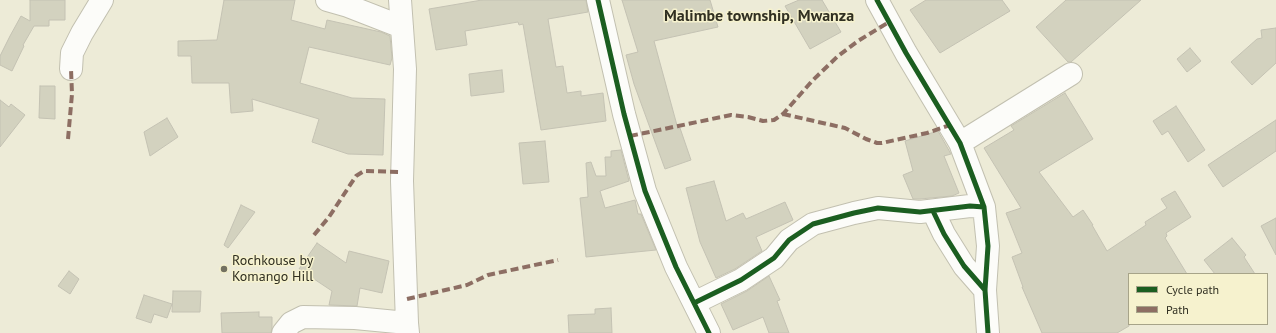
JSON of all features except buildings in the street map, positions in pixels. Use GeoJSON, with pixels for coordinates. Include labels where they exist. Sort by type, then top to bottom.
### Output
{"type":"FeatureCollection","features":[{"type":"Feature","properties":{"kind":"street"},"geometry":{"type":"LineString","coordinates":[[71,69],[72,53],[102,0]]}},
{"type":"Feature","properties":{"kind":"street"},"geometry":{"type":"LineString","coordinates":[[327,0],[348,6],[402,27]]}},
{"type":"Feature","properties":{"kind":"street"},"geometry":{"type":"LineString","coordinates":[[283,333],[291,323],[303,317],[355,318],[408,328],[402,181],[405,69],[400,0]]}},
{"type":"Feature","properties":{"kind":"street"},"geometry":{"type":"LineString","coordinates":[[598,0],[624,114],[644,191],[676,267],[709,333]]}},
{"type":"Feature","properties":{"kind":"street"},"geometry":{"type":"LineString","coordinates":[[877,0],[906,53],[960,143],[984,207],[988,246],[985,290],[988,333]]}},
{"type":"Feature","properties":{"kind":"street"},"geometry":{"type":"LineString","coordinates":[[960,143],[1071,74]]}},
{"type":"Feature","properties":{"kind":"street"},"geometry":{"type":"LineString","coordinates":[[694,303],[741,280],[774,258],[789,240],[813,224],[878,208],[920,212],[970,206],[984,207]]}},
{"type":"Feature","properties":{"kind":"street"},"geometry":{"type":"LineString","coordinates":[[933,211],[944,234],[964,266],[985,290]]}},
{"type":"Feature","properties":{"kind":"marked path"},"geometry":{"type":"LineString","coordinates":[[630,136],[731,115],[763,121],[774,120],[783,114],[812,81],[838,56],[858,41],[889,22]]}},
{"type":"Feature","properties":{"kind":"marked path"},"geometry":{"type":"LineString","coordinates":[[68,139],[72,94],[71,69]]}},
{"type":"Feature","properties":{"kind":"marked path"},"geometry":{"type":"LineString","coordinates":[[783,114],[845,128],[877,143],[927,133],[950,125]]}},
{"type":"Feature","properties":{"kind":"marked path"},"geometry":{"type":"LineString","coordinates":[[314,235],[329,217],[356,176],[364,171],[402,172]]}},
{"type":"Feature","properties":{"kind":"marked path"},"geometry":{"type":"LineString","coordinates":[[407,299],[467,285],[488,275],[558,260]]}},
{"type":"Feature","properties":{"kind":"cycle path"},"geometry":{"type":"LineString","coordinates":[[598,0],[624,114],[645,191],[676,267],[709,333]]}},
{"type":"Feature","properties":{"kind":"cycle path"},"geometry":{"type":"LineString","coordinates":[[877,0],[906,53],[960,143],[984,207],[988,246],[985,290],[988,333]]}},
{"type":"Feature","properties":{"kind":"cycle path"},"geometry":{"type":"LineString","coordinates":[[694,303],[741,280],[774,258],[789,240],[813,224],[878,208],[920,212],[970,206],[984,207]]}},
{"type":"Feature","properties":{"kind":"cycle path"},"geometry":{"type":"LineString","coordinates":[[933,211],[944,234],[964,266],[985,290]]}},
{"type":"Feature","properties":{"kind":"place","name":"Rochkouse by Komango Hill"},"geometry":{"type":"Point","coordinates":[224,269]}},
{"type":"Feature","properties":{"kind":"district","name":"Malimbe township, Mwanza"},"geometry":{"type":"Point","coordinates":[759,16]}}]}
